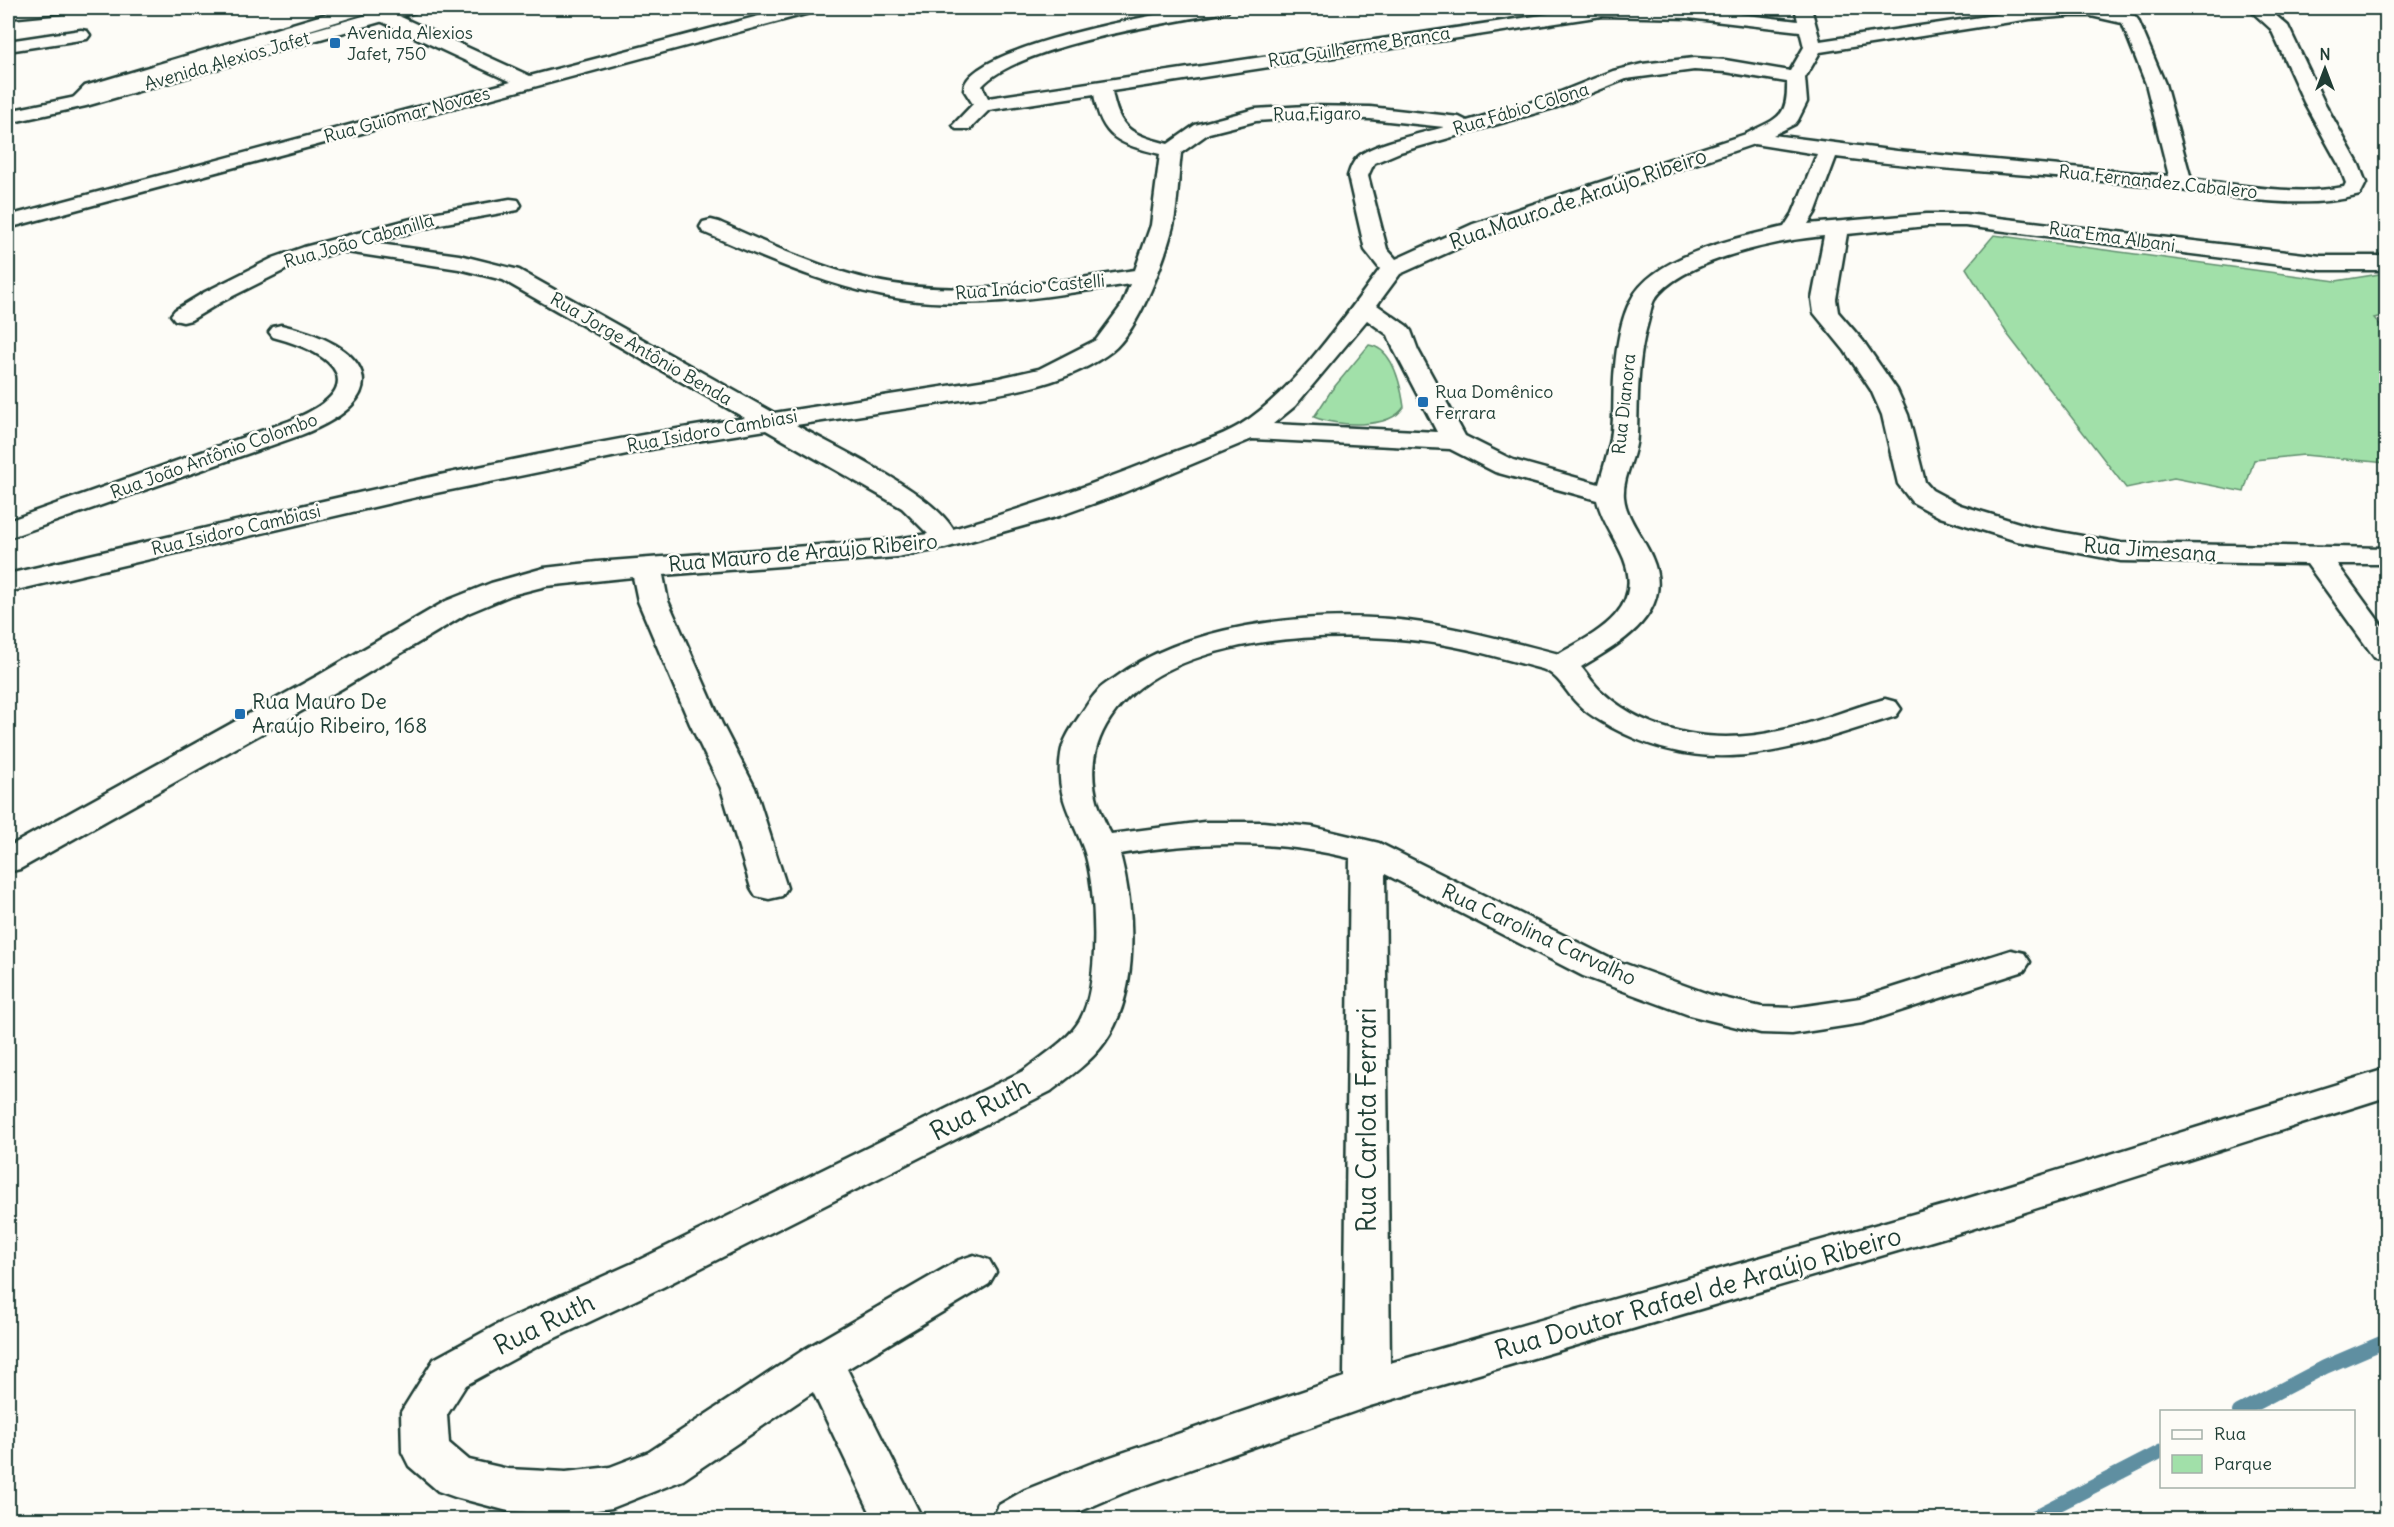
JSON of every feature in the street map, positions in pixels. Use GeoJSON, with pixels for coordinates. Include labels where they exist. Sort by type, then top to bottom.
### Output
{"type":"FeatureCollection","features":[{"type":"Feature","properties":{"kind":"street"},"geometry":{"type":"LineString","coordinates":[[8,13],[52,8]]}},
{"type":"Feature","properties":{"kind":"street","name":"Avenida Alexios Jafet"},"geometry":{"type":"LineString","coordinates":[[79,102],[92,90],[128,78],[363,8]]}},
{"type":"Feature","properties":{"kind":"street","name":"Avenida Alexios Jafet"},"geometry":{"type":"LineString","coordinates":[[8,117],[79,102],[409,8]]}},
{"type":"Feature","properties":{"kind":"street","name":"Rua Guiomar Novaes"},"geometry":{"type":"LineString","coordinates":[[8,222],[807,8]]}},
{"type":"Feature","properties":{"kind":"street"},"geometry":{"type":"LineString","coordinates":[[963,125],[983,105],[973,90],[973,84],[980,74],[991,67],[1019,55],[1119,27],[1221,8]]}},
{"type":"Feature","properties":{"kind":"street","name":"Rua Fernandez Cabalero"},"geometry":{"type":"LineString","coordinates":[[1753,138],[1828,151],[2277,194],[2317,196],[2353,191],[2356,183],[2349,165],[2314,102],[2278,26],[2257,8]]}},
{"type":"Feature","properties":{"kind":"street","name":"Rua Guilherme Branca"},"geometry":{"type":"LineString","coordinates":[[983,105],[1541,19],[1602,12],[1688,13],[1808,27],[2061,10],[2103,11],[2129,20],[2159,94],[2174,161],[2183,184]]}},
{"type":"Feature","properties":{"kind":"street"},"geometry":{"type":"LineString","coordinates":[[384,16],[529,83]]}},
{"type":"Feature","properties":{"kind":"street","name":"Rua Mauro de Araújo Ribeiro"},"geometry":{"type":"LineString","coordinates":[[8,861],[320,687],[457,607],[501,589],[544,577],[897,548],[945,540],[993,528],[1079,500],[1249,431],[1286,401],[1342,337],[1392,269],[1481,229],[1753,138],[1788,120],[1797,102],[1796,78],[1808,27]]}},
{"type":"Feature","properties":{"kind":"street"},"geometry":{"type":"LineString","coordinates":[[8,46],[81,35]]}},
{"type":"Feature","properties":{"kind":"street","name":"Rua Fábio Colona"},"geometry":{"type":"LineString","coordinates":[[1392,269],[1376,250],[1358,176],[1360,168],[1367,159],[1393,148],[1550,103],[1620,75],[1664,66],[1725,66],[1796,78]]}},
{"type":"Feature","properties":{"kind":"street"},"geometry":{"type":"LineString","coordinates":[[1102,87],[1107,116],[1110,124],[1118,133],[1136,142],[1171,151]]}},
{"type":"Feature","properties":{"kind":"street","name":"Rua Figaro"},"geometry":{"type":"LineString","coordinates":[[1171,151],[1202,129],[1255,116],[1306,112],[1370,113],[1472,125]]}},
{"type":"Feature","properties":{"kind":"street","name":"Rua Isidoro Cambiasi"},"geometry":{"type":"LineString","coordinates":[[8,583],[421,488],[671,437],[988,388],[1047,375],[1105,345],[1134,305],[1162,225],[1171,151]]}},
{"type":"Feature","properties":{"kind":"street"},"geometry":{"type":"LineString","coordinates":[[1792,232],[1804,213],[1828,151]]}},
{"type":"Feature","properties":{"kind":"street","name":"Rua João Cabanilla"},"geometry":{"type":"LineString","coordinates":[[183,315],[281,263],[337,244],[438,218],[510,205]]}},
{"type":"Feature","properties":{"kind":"street","name":"Rua Ema Albani"},"geometry":{"type":"LineString","coordinates":[[1792,232],[1927,220],[1965,220],[2321,263],[2386,263]]}},
{"type":"Feature","properties":{"kind":"street","name":"Rua Inácio Castelli"},"geometry":{"type":"LineString","coordinates":[[711,227],[848,279],[901,291],[942,295],[979,295],[1145,275]]}},
{"type":"Feature","properties":{"kind":"street","name":"Rua Jimesana"},"geometry":{"type":"LineString","coordinates":[[1837,227],[1824,299],[1826,313],[1864,360],[1884,390],[1895,415],[1912,484],[1922,496],[1950,511],[1981,522],[2077,546],[2160,554],[2386,556]]}},
{"type":"Feature","properties":{"kind":"street","name":"Rua Dianora"},"geometry":{"type":"LineString","coordinates":[[1610,495],[1624,439],[1627,365],[1632,335],[1642,300],[1660,278],[1690,263],[1753,241],[1792,232]]}},
{"type":"Feature","properties":{"kind":"street","name":"Rua Jorge Antônio Benda"},"geometry":{"type":"LineString","coordinates":[[337,244],[459,262],[511,275],[912,502],[937,526],[945,540]]}},
{"type":"Feature","properties":{"kind":"street"},"geometry":{"type":"LineString","coordinates":[[1364,307],[1399,331],[1406,350],[1455,441]]}},
{"type":"Feature","properties":{"kind":"street","name":"Rua João Antônio Colombo"},"geometry":{"type":"LineString","coordinates":[[8,530],[292,429],[322,416],[339,405],[348,391],[351,376],[343,359],[328,347],[281,332]]}},
{"type":"Feature","properties":{"kind":"street"},"geometry":{"type":"LineString","coordinates":[[1249,431],[1455,441],[1504,466],[1610,495],[1614,512],[1639,560],[1644,586],[1636,612],[1610,638],[1562,666],[1590,698],[1623,721],[1672,741],[1724,748],[1779,742],[1885,709]]}},
{"type":"Feature","properties":{"kind":"street"},"geometry":{"type":"LineString","coordinates":[[2315,555],[2386,651]]}},
{"type":"Feature","properties":{"kind":"street"},"geometry":{"type":"LineString","coordinates":[[648,567],[648,582],[653,601],[706,724],[738,788],[769,888]]}},
{"type":"Feature","properties":{"kind":"street","name":"Rua Ruth"},"geometry":{"type":"LineString","coordinates":[[974,1272],[821,1362],[666,1466],[612,1487],[566,1493],[508,1490],[455,1477],[426,1452],[424,1412],[450,1372],[518,1335],[648,1275],[997,1102],[1037,1081],[1065,1060],[1085,1040],[1101,1015],[1105,995],[1110,966],[1112,892],[1100,847],[1086,818],[1078,793],[1076,754],[1090,722],[1104,701],[1125,681],[1172,656],[1233,639],[1300,628],[1407,629],[1471,640],[1562,666]]}},
{"type":"Feature","properties":{"kind":"street","name":"Rua Carolina Carvalho"},"geometry":{"type":"LineString","coordinates":[[1100,847],[1204,833],[1263,833],[1312,838],[1367,851],[1596,967],[1702,1006],[1761,1020],[1792,1021],[1863,1010],[2011,962]]}},
{"type":"Feature","properties":{"kind":"street","name":"Rua Carlota Ferrari"},"geometry":{"type":"LineString","coordinates":[[1367,851],[1367,1388]]}},
{"type":"Feature","properties":{"kind":"street","name":"Rua Doutor Rafael de Araújo Ribeiro"},"geometry":{"type":"LineString","coordinates":[[1016,1520],[1042,1505],[1107,1478],[1367,1388],[1959,1217],[2386,1083]]}},
{"type":"Feature","properties":{"kind":"street"},"geometry":{"type":"LineString","coordinates":[[821,1362],[899,1520]]}},
{"type":"Feature","properties":{"kind":"green space"},"geometry":{"type":"Polygon","coordinates":[[[1994,235],[2336,281],[2386,273],[2386,315],[2374,318],[2386,331],[2386,463],[2304,455],[2254,460],[2244,492],[2174,478],[2126,488],[2008,335],[1966,268],[1994,235]]]}},
{"type":"Feature","properties":{"kind":"green space"},"geometry":{"type":"Polygon","coordinates":[[[1369,345],[1384,353],[1390,360],[1401,389],[1404,407],[1387,420],[1375,423],[1348,424],[1314,417],[1331,391],[1369,345]]]}},
{"type":"Feature","properties":{"kind":"waterway"},"geometry":{"type":"LineString","coordinates":[[2243,1410],[2325,1367],[2386,1341]]}},
{"type":"Feature","properties":{"kind":"waterway"},"geometry":{"type":"LineString","coordinates":[[2028,1520],[2160,1452]]}},
{"type":"Feature","properties":{"kind":"place","name":"Avenida Alexios Jafet, 750"},"geometry":{"type":"Point","coordinates":[335,43]}},
{"type":"Feature","properties":{"kind":"place","name":"Rua Domênico Ferrara"},"geometry":{"type":"Point","coordinates":[1423,402]}},
{"type":"Feature","properties":{"kind":"place","name":"Rua Mauro De Araújo Ribeiro, 168"},"geometry":{"type":"Point","coordinates":[240,714]}}]}
